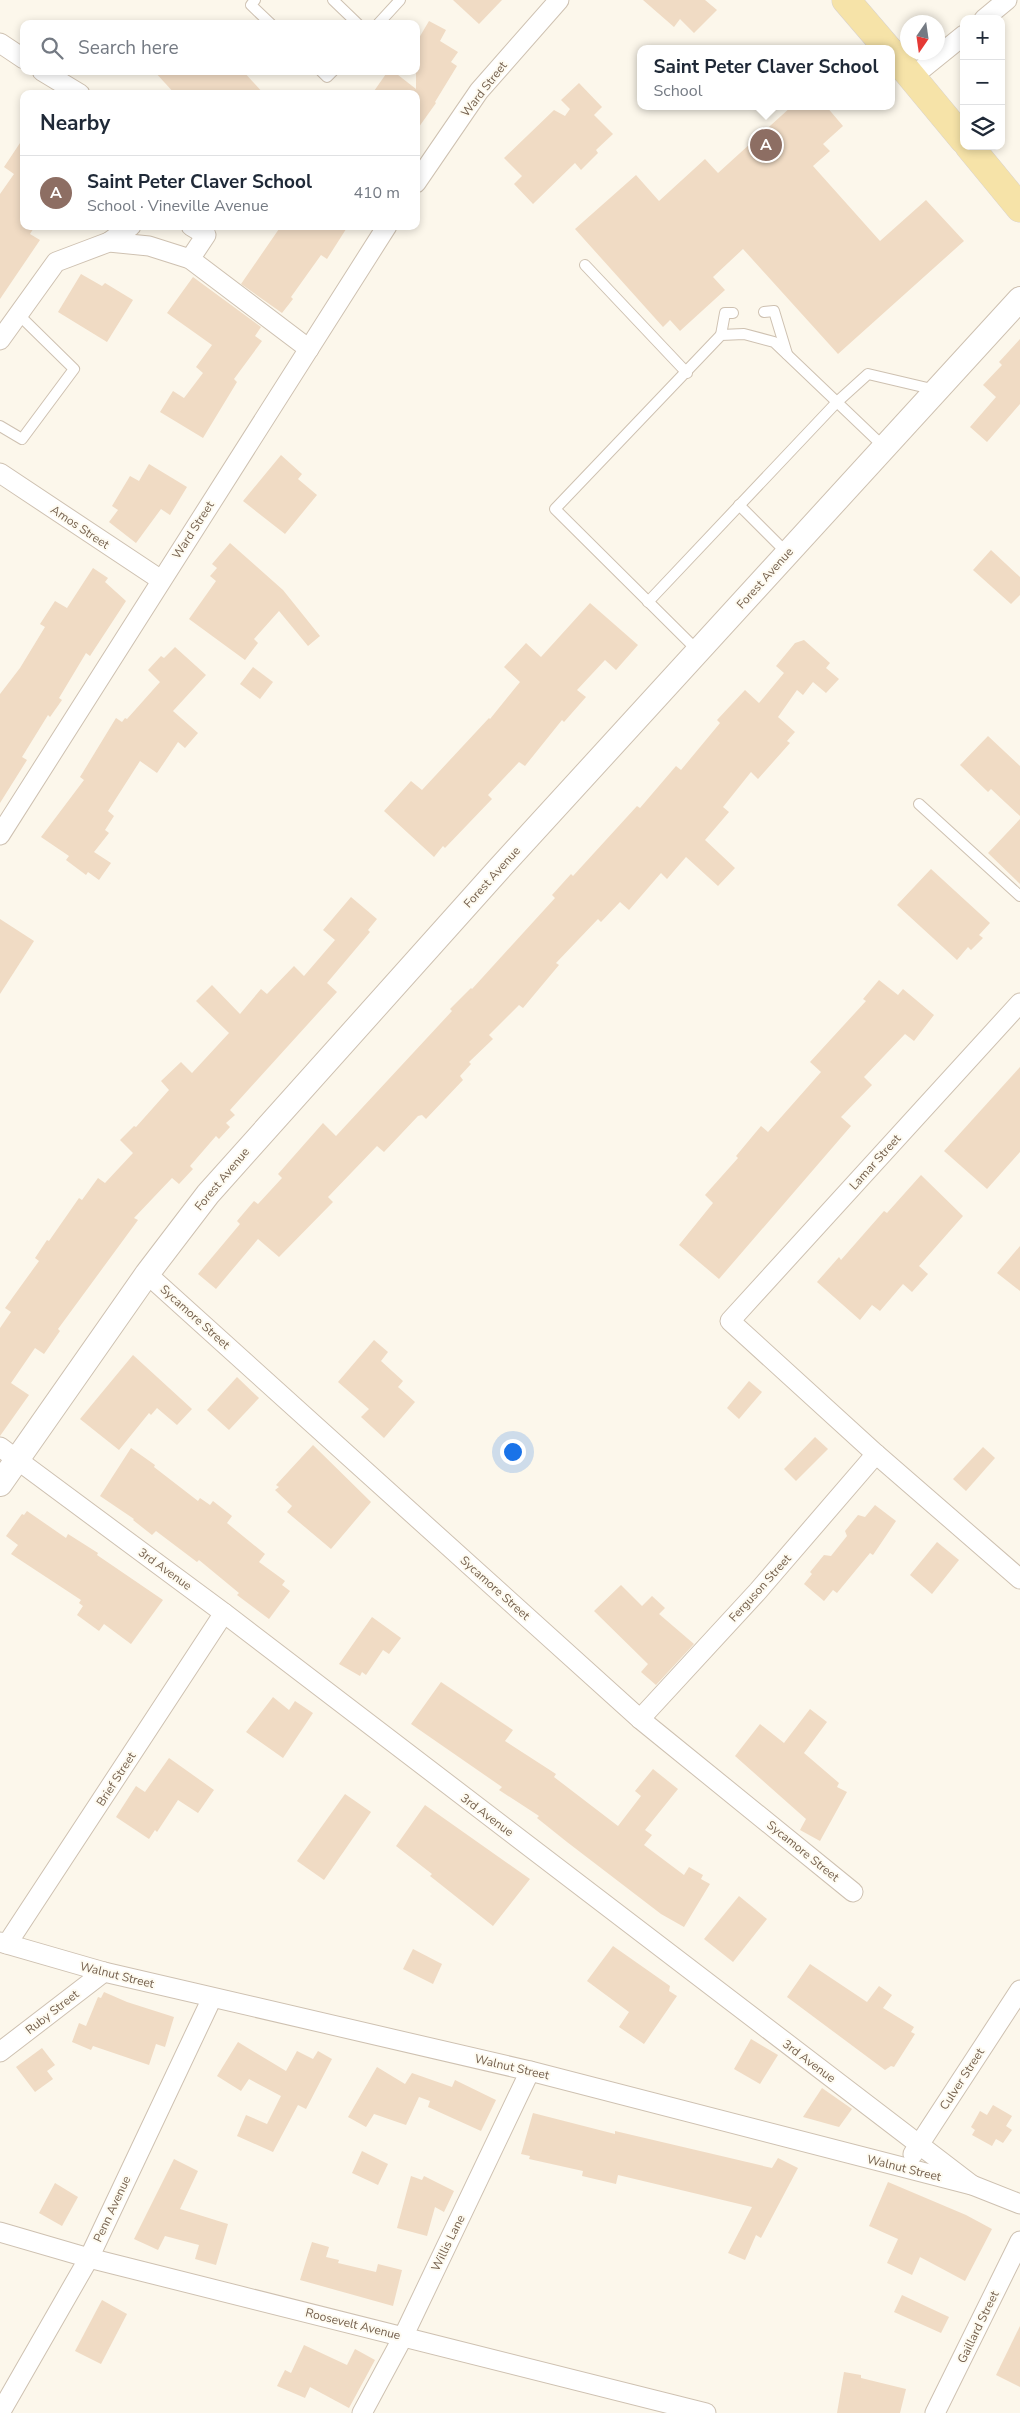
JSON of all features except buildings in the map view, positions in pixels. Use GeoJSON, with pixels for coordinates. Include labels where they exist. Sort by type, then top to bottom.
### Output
{"type":"FeatureCollection","features":[{"type":"Feature","properties":{"kind":"main road"},"geometry":{"type":"LineString","coordinates":[[846,0],[885,45]]}},
{"type":"Feature","properties":{"kind":"main road"},"geometry":{"type":"LineString","coordinates":[[895,57],[960,135]]}},
{"type":"Feature","properties":{"kind":"main road"},"geometry":{"type":"LineString","coordinates":[[972,150],[1020,208]]}},
{"type":"Feature","properties":{"kind":"street","name":"Ward Street"},"geometry":{"type":"LineString","coordinates":[[420,177],[479,91],[559,0]]}},
{"type":"Feature","properties":{"kind":"street"},"geometry":{"type":"LineString","coordinates":[[989,15],[1007,0]]}},
{"type":"Feature","properties":{"kind":"street"},"geometry":{"type":"LineString","coordinates":[[912,77],[960,38]]}},
{"type":"Feature","properties":{"kind":"street"},"geometry":{"type":"LineString","coordinates":[[0,43],[20,56]]}},
{"type":"Feature","properties":{"kind":"street"},"geometry":{"type":"LineString","coordinates":[[48,75],[73,90]]}},
{"type":"Feature","properties":{"kind":"street"},"geometry":{"type":"LineString","coordinates":[[0,340],[56,262],[109,242],[125,230]]}},
{"type":"Feature","properties":{"kind":"street"},"geometry":{"type":"LineString","coordinates":[[190,259],[206,235],[198,230]]}},
{"type":"Feature","properties":{"kind":"street","name":"Ward Street"},"geometry":{"type":"LineString","coordinates":[[0,835],[5,815],[161,580],[384,230]]}},
{"type":"Feature","properties":{"kind":"street"},"geometry":{"type":"LineString","coordinates":[[109,242],[150,246],[190,259],[309,349]]}},
{"type":"Feature","properties":{"kind":"street","name":"Forest Avenue"},"geometry":{"type":"LineString","coordinates":[[0,1484],[8,1454],[208,1194],[321,1065],[1020,299]]}},
{"type":"Feature","properties":{"kind":"street","name":"Amos Street"},"geometry":{"type":"LineString","coordinates":[[0,473],[161,580]]}},
{"type":"Feature","properties":{"kind":"street","name":"Lamar Street"},"geometry":{"type":"LineString","coordinates":[[876,1454],[730,1321],[1020,1004]]}},
{"type":"Feature","properties":{"kind":"street","name":"Sycamore Street"},"geometry":{"type":"LineString","coordinates":[[147,1274],[640,1719],[853,1892]]}},
{"type":"Feature","properties":{"kind":"street","name":"3rd Avenue"},"geometry":{"type":"LineString","coordinates":[[8,1454],[224,1613],[972,2185]]}},
{"type":"Feature","properties":{"kind":"street"},"geometry":{"type":"LineString","coordinates":[[876,1454],[1020,1579]]}},
{"type":"Feature","properties":{"kind":"street","name":"Ferguson Street"},"geometry":{"type":"LineString","coordinates":[[640,1719],[758,1591],[876,1454]]}},
{"type":"Feature","properties":{"kind":"street","name":"Brief Street"},"geometry":{"type":"LineString","coordinates":[[4,1943],[224,1613]]}},
{"type":"Feature","properties":{"kind":"street","name":"Walnut Street"},"geometry":{"type":"LineString","coordinates":[[4,1943],[104,1972],[530,2071],[972,2185],[1020,2204]]}},
{"type":"Feature","properties":{"kind":"street","name":"Ruby Street"},"geometry":{"type":"LineString","coordinates":[[0,2052],[104,1972]]}},
{"type":"Feature","properties":{"kind":"street","name":"Culver Street"},"geometry":{"type":"LineString","coordinates":[[904,2168],[1020,1990]]}},
{"type":"Feature","properties":{"kind":"street","name":"Penn Avenue"},"geometry":{"type":"LineString","coordinates":[[0,2413],[89,2258],[212,1998]]}},
{"type":"Feature","properties":{"kind":"street","name":"Willis Lane"},"geometry":{"type":"LineString","coordinates":[[362,2413],[403,2337],[530,2071]]}},
{"type":"Feature","properties":{"kind":"street","name":"Roosevelt Avenue"},"geometry":{"type":"LineString","coordinates":[[0,2232],[89,2258],[706,2413]]}},
{"type":"Feature","properties":{"kind":"street","name":"Gaillard Street"},"geometry":{"type":"LineString","coordinates":[[935,2413],[1020,2240]]}},
{"type":"Feature","properties":{"kind":"lane"},"geometry":{"type":"LineString","coordinates":[[255,0],[250,5],[267,20]]}},
{"type":"Feature","properties":{"kind":"lane"},"geometry":{"type":"LineString","coordinates":[[333,0],[354,20]]}},
{"type":"Feature","properties":{"kind":"lane"},"geometry":{"type":"LineString","coordinates":[[382,20],[400,0]]}},
{"type":"Feature","properties":{"kind":"lane"},"geometry":{"type":"LineString","coordinates":[[584,265],[687,373]]}},
{"type":"Feature","properties":{"kind":"lane"},"geometry":{"type":"LineString","coordinates":[[764,312],[774,312],[787,355]]}},
{"type":"Feature","properties":{"kind":"lane"},"geometry":{"type":"LineString","coordinates":[[698,651],[555,510],[687,373],[721,335],[725,313],[732,313]]}},
{"type":"Feature","properties":{"kind":"lane"},"geometry":{"type":"LineString","coordinates":[[0,426],[22,438],[74,369],[18,314]]}},
{"type":"Feature","properties":{"kind":"lane"},"geometry":{"type":"LineString","coordinates":[[721,335],[744,334],[774,342],[884,447]]}},
{"type":"Feature","properties":{"kind":"lane"},"geometry":{"type":"LineString","coordinates":[[648,602],[836,402],[868,374],[937,390]]}},
{"type":"Feature","properties":{"kind":"lane"},"geometry":{"type":"LineString","coordinates":[[739,505],[788,553]]}},
{"type":"Feature","properties":{"kind":"lane"},"geometry":{"type":"LineString","coordinates":[[919,804],[1020,896]]}},
{"type":"Feature","properties":{"kind":"place","name":"Saint Peter Claver School"},"geometry":{"type":"Point","coordinates":[766,145]}}]}
